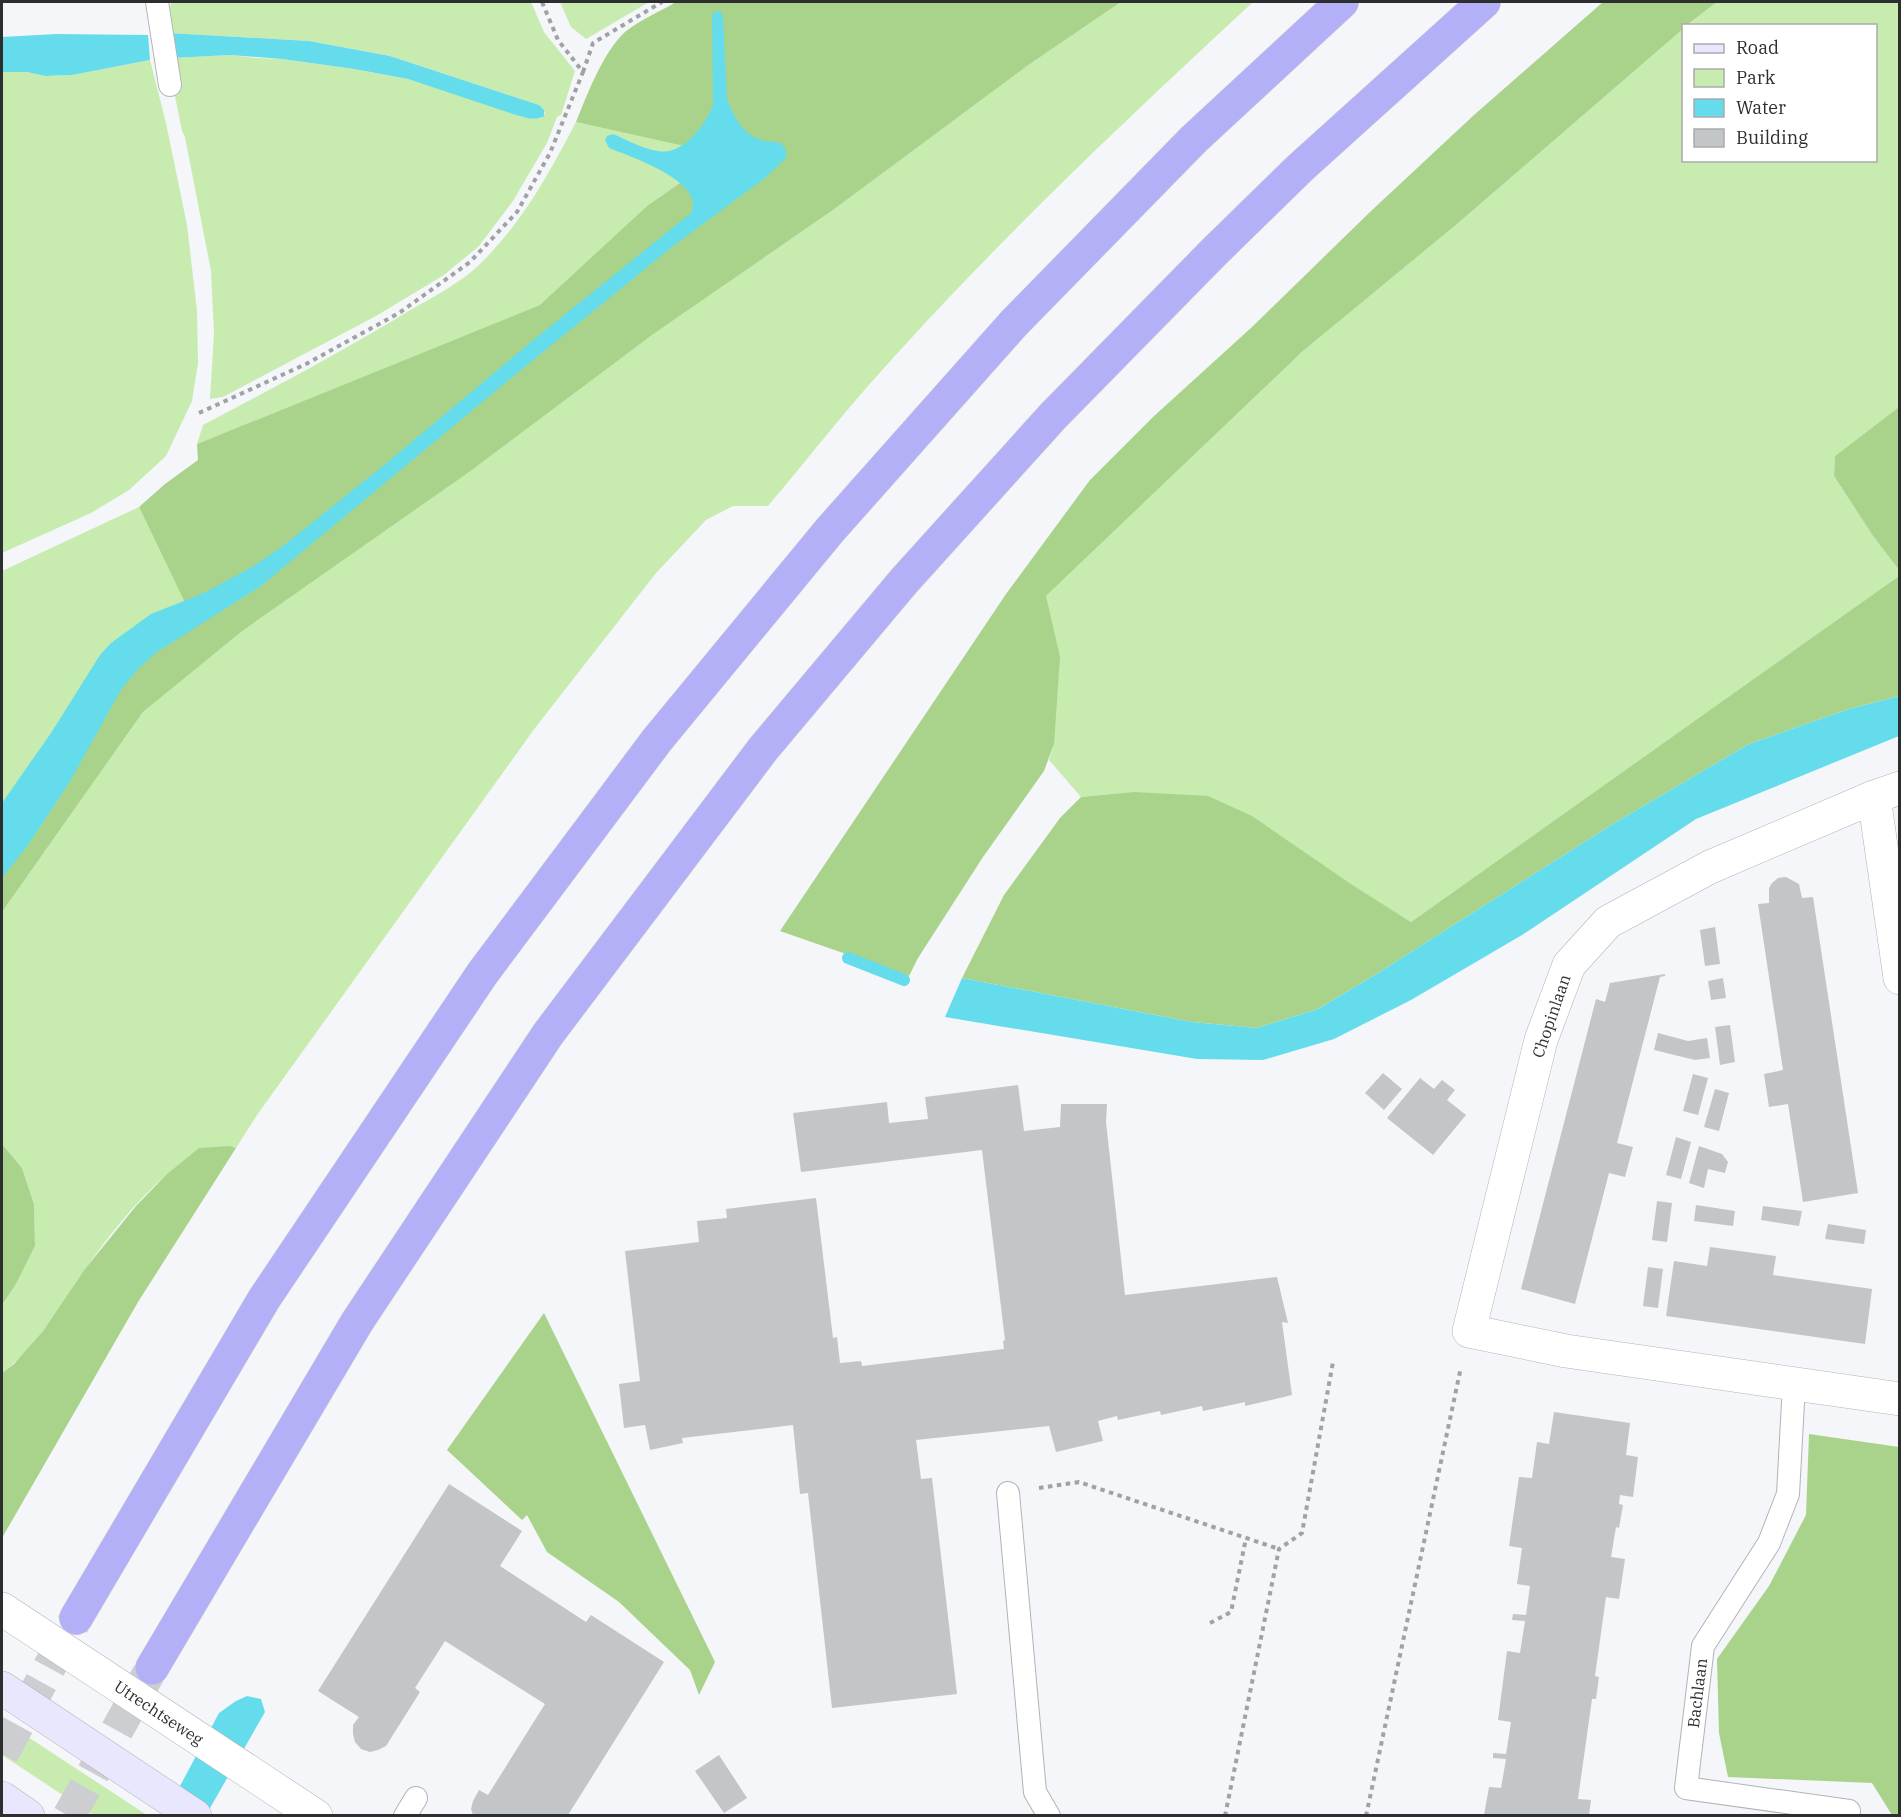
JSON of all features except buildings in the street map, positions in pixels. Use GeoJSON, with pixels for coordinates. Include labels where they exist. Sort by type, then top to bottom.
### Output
{"type":"FeatureCollection","features":[{"type":"Feature","properties":{"kind":"highway"},"geometry":{"type":"LineString","coordinates":[[76,1618],[264,1299],[482,974],[657,740],[830,530],[1014,323],[1194,139],[1342,2]]}},
{"type":"Feature","properties":{"kind":"highway"},"geometry":{"type":"LineString","coordinates":[[152,1668],[357,1322],[541,1043],[763,748],[903,581],[1061,408],[1300,168],[1484,2]]}},
{"type":"Feature","properties":{"kind":"main road"},"geometry":{"type":"LineString","coordinates":[[2,1688],[195,1815]]}},
{"type":"Feature","properties":{"kind":"main road"},"geometry":{"type":"LineString","coordinates":[[2,1798],[28,1815]]}},
{"type":"Feature","properties":{"kind":"street"},"geometry":{"type":"LineString","coordinates":[[1887,793],[1899,978]]}},
{"type":"Feature","properties":{"kind":"street","name":"Chopinlaan"},"geometry":{"type":"LineString","coordinates":[[1469,1331],[1541,1040],[1569,965],[1608,922],[1710,867],[1887,793]]}},
{"type":"Feature","properties":{"kind":"street"},"geometry":{"type":"LineString","coordinates":[[1469,1331],[1566,1351],[1899,1400]]}},
{"type":"Feature","properties":{"kind":"street","name":"Utrechtseweg"},"geometry":{"type":"LineString","coordinates":[[2,1609],[316,1815]]}},
{"type":"Feature","properties":{"kind":"lane"},"geometry":{"type":"LineString","coordinates":[[158,10],[170,85]]}},
{"type":"Feature","properties":{"kind":"lane","name":"Bachlaan"},"geometry":{"type":"LineString","coordinates":[[1794,1384],[1788,1494],[1769,1543],[1703,1646],[1686,1788],[1849,1811]]}},
{"type":"Feature","properties":{"kind":"lane"},"geometry":{"type":"LineString","coordinates":[[1008,1493],[1035,1792],[1049,1815]]}},
{"type":"Feature","properties":{"kind":"path"},"geometry":{"type":"LineString","coordinates":[[542,2],[558,40],[583,72]]}},
{"type":"Feature","properties":{"kind":"path"},"geometry":{"type":"LineString","coordinates":[[199,413],[306,364],[399,313],[470,262],[517,212],[550,153],[593,44],[662,2]]}},
{"type":"Feature","properties":{"kind":"path"},"geometry":{"type":"LineString","coordinates":[[1366,1815],[1469,1331]]}},
{"type":"Feature","properties":{"kind":"path"},"geometry":{"type":"LineString","coordinates":[[1225,1815],[1279,1549],[1302,1533],[1334,1362]]}},
{"type":"Feature","properties":{"kind":"path"},"geometry":{"type":"LineString","coordinates":[[1008,1493],[1079,1482],[1279,1549]]}},
{"type":"Feature","properties":{"kind":"path"},"geometry":{"type":"LineString","coordinates":[[1210,1623],[1231,1612],[1246,1538]]}},
{"type":"Feature","properties":{"kind":"green space"},"geometry":{"type":"Polygon","coordinates":[[[171,2],[531,2],[544,32],[575,71],[561,115],[557,117],[547,143],[513,201],[479,246],[444,275],[376,316],[223,397],[210,399],[214,333],[211,271],[173,86],[172,58],[230,55],[282,59],[354,69],[408,79],[533,119],[540,119],[545,113],[539,105],[390,56],[309,41],[169,33],[168,20],[171,2]]]}},
{"type":"Feature","properties":{"kind":"green space"},"geometry":{"type":"Polygon","coordinates":[[[560,2],[649,2],[586,39],[571,27],[560,2]]]}},
{"type":"Feature","properties":{"kind":"green space"},"geometry":{"type":"Polygon","coordinates":[[[676,2],[1121,2],[1027,66],[833,210],[652,335],[469,472],[242,631],[143,712],[2,912],[2,806],[187,607],[139,507],[198,460],[197,444],[540,305],[647,206],[721,154],[576,122],[596,74],[617,41],[636,24],[676,2]]]}},
{"type":"Feature","properties":{"kind":"green space"},"geometry":{"type":"Polygon","coordinates":[[[1121,2],[1253,2],[1104,142],[959,287],[867,387],[768,506],[733,506],[706,520],[656,573],[535,728],[257,1115],[236,1148],[230,1146],[186,1165],[164,1177],[153,1187],[112,1234],[37,1339],[15,1363],[2,1373],[2,1305],[16,1284],[35,1246],[34,1204],[22,1168],[2,1144],[2,912],[143,712],[242,630],[652,335],[833,210],[1027,66],[1121,2]]]}},
{"type":"Feature","properties":{"kind":"green space"},"geometry":{"type":"Polygon","coordinates":[[[1603,2],[1717,2],[1688,24],[1682,24],[1682,30],[1457,224],[1303,351],[1046,596],[1060,657],[1054,744],[1044,771],[983,857],[918,958],[909,976],[780,931],[1006,594],[1090,480],[1153,417],[1252,327],[1474,115],[1603,2]]]}},
{"type":"Feature","properties":{"kind":"green space"},"geometry":{"type":"Polygon","coordinates":[[[1717,2],[1899,2],[1899,407],[1835,456],[1834,476],[1873,536],[1899,570],[1899,576],[1411,922],[1348,882],[1133,792],[1081,797],[1049,760],[1054,744],[1046,596],[1303,351],[1457,224],[1682,30],[1682,162],[1877,162],[1877,24],[1688,24],[1717,2]]]}},
{"type":"Feature","properties":{"kind":"green space"},"geometry":{"type":"Polygon","coordinates":[[[150,60],[166,123],[187,225],[197,311],[198,363],[192,401],[166,456],[129,490],[91,513],[2,553],[2,72],[27,72],[45,76],[72,75],[150,60]]]}},
{"type":"Feature","properties":{"kind":"green space"},"geometry":{"type":"Polygon","coordinates":[[[576,122],[722,153],[647,206],[541,305],[197,444],[203,425],[356,342],[471,272],[494,249],[521,215],[545,179],[576,122]]]}},
{"type":"Feature","properties":{"kind":"green space"},"geometry":{"type":"Polygon","coordinates":[[[1899,407],[1899,570],[1873,536],[1834,476],[1835,456],[1899,407]]]}},
{"type":"Feature","properties":{"kind":"green space"},"geometry":{"type":"Polygon","coordinates":[[[139,507],[187,607],[2,806],[2,571],[139,507]]]}},
{"type":"Feature","properties":{"kind":"green space"},"geometry":{"type":"Polygon","coordinates":[[[1899,576],[1899,696],[1849,709],[1749,744],[1616,822],[1318,1009],[1257,1028],[1192,1022],[962,978],[1004,895],[1060,818],[1081,797],[1133,792],[1208,796],[1252,816],[1411,922],[1899,576]]]}},
{"type":"Feature","properties":{"kind":"green space"},"geometry":{"type":"Polygon","coordinates":[[[2,1144],[22,1168],[34,1204],[35,1246],[16,1284],[2,1305],[2,1144]]]}},
{"type":"Feature","properties":{"kind":"green space"},"geometry":{"type":"Polygon","coordinates":[[[230,1146],[236,1148],[138,1302],[2,1538],[2,1373],[14,1364],[43,1331],[85,1269],[136,1206],[166,1175],[199,1148],[230,1146]]]}},
{"type":"Feature","properties":{"kind":"green space"},"geometry":{"type":"Polygon","coordinates":[[[544,1313],[715,1662],[699,1695],[690,1670],[619,1602],[547,1552],[527,1515],[522,1520],[447,1450],[544,1313]]]}},
{"type":"Feature","properties":{"kind":"green space"},"geometry":{"type":"Polygon","coordinates":[[[1809,1434],[1899,1447],[1899,1815],[1892,1815],[1872,1783],[1728,1777],[1719,1733],[1717,1659],[1769,1586],[1806,1515],[1809,1434]]]}},
{"type":"Feature","properties":{"kind":"green space"},"geometry":{"type":"Polygon","coordinates":[[[2,1720],[147,1815],[93,1815],[2,1755],[2,1720]]]}},
{"type":"Feature","properties":{"kind":"water"},"geometry":{"type":"Polygon","coordinates":[[[720,11],[723,16],[729,104],[738,122],[746,131],[759,139],[781,143],[786,150],[786,158],[765,178],[672,247],[510,379],[261,586],[157,652],[140,667],[122,688],[69,783],[28,845],[2,878],[2,803],[51,733],[100,655],[111,643],[151,614],[204,593],[252,567],[283,546],[691,213],[693,202],[688,191],[677,181],[648,164],[609,148],[605,140],[607,136],[613,134],[647,148],[667,151],[676,149],[692,138],[713,105],[712,15],[720,11]]]}},
{"type":"Feature","properties":{"kind":"water"},"geometry":{"type":"Polygon","coordinates":[[[169,33],[309,41],[390,56],[539,105],[544,110],[544,116],[538,119],[527,118],[408,79],[354,69],[282,59],[230,55],[172,58],[169,33]]]}},
{"type":"Feature","properties":{"kind":"water"},"geometry":{"type":"Polygon","coordinates":[[[57,34],[148,35],[150,60],[72,75],[45,76],[27,72],[2,72],[2,37],[57,34]]]}},
{"type":"Feature","properties":{"kind":"water"},"geometry":{"type":"Polygon","coordinates":[[[1899,696],[1899,736],[1696,819],[1522,935],[1411,1000],[1334,1039],[1263,1060],[1197,1059],[945,1017],[962,978],[1192,1022],[1257,1028],[1318,1009],[1616,822],[1749,744],[1849,709],[1899,696]]]}},
{"type":"Feature","properties":{"kind":"water"},"geometry":{"type":"Polygon","coordinates":[[[247,1696],[261,1699],[265,1712],[206,1815],[164,1816],[219,1713],[247,1696]]]}},
{"type":"Feature","properties":{"kind":"waterway"},"geometry":{"type":"LineString","coordinates":[[848,958],[904,980]]}},
{"type":"Feature","properties":{"kind":"tunnel"},"geometry":{"type":"LineString","coordinates":[[2,1754],[74,1622]]}},
{"type":"Feature","properties":{"kind":"tunnel"},"geometry":{"type":"LineString","coordinates":[[69,1816],[149,1673]]}}]}
